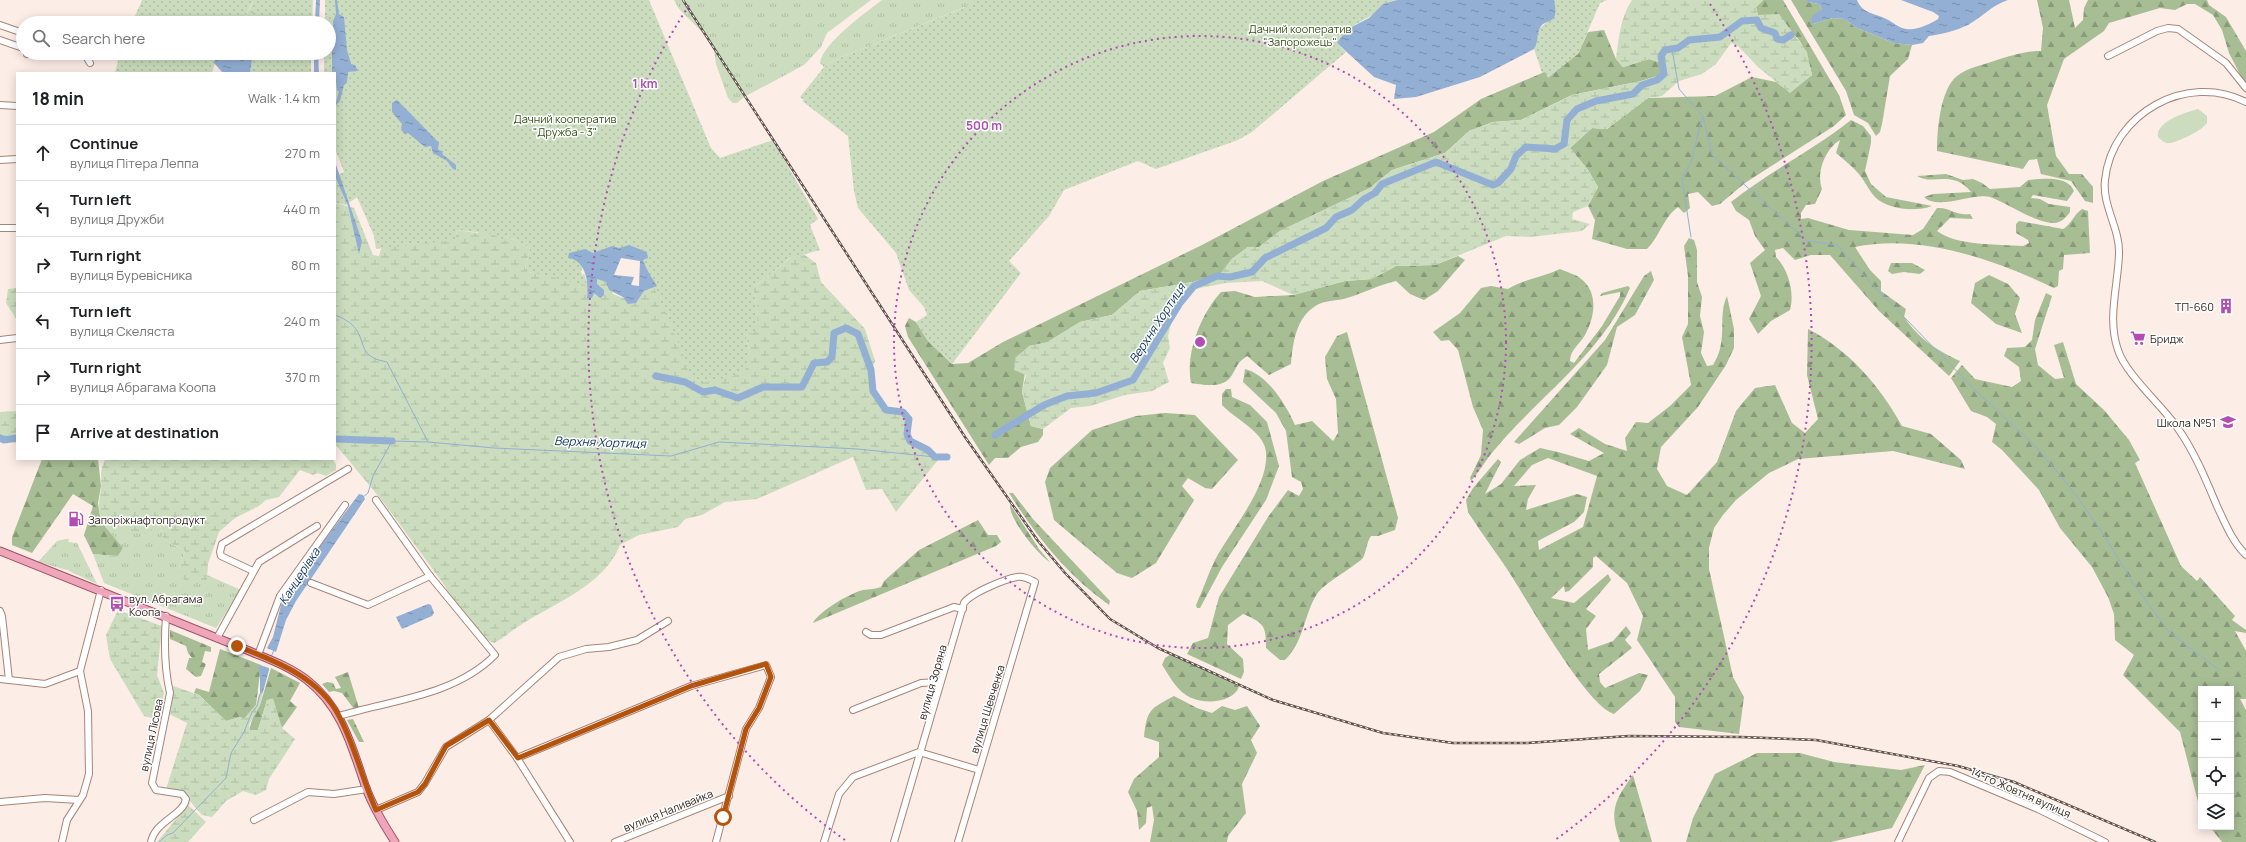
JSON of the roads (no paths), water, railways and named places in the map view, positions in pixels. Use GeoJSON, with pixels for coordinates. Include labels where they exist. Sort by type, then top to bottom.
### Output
{"type":"FeatureCollection","features":[{"type":"Feature","properties":{"kind":"main road"},"geometry":{"type":"LineString","coordinates":[[0,551],[166,616],[285,666],[308,680],[324,695],[339,716],[376,810],[395,842]]}},
{"type":"Feature","properties":{"kind":"street"},"geometry":{"type":"LineString","coordinates":[[0,24],[16,30]]}},
{"type":"Feature","properties":{"kind":"street"},"geometry":{"type":"LineString","coordinates":[[2108,56],[2157,31],[2168,28],[2178,29],[2226,63],[2246,88]]}},
{"type":"Feature","properties":{"kind":"street"},"geometry":{"type":"LineString","coordinates":[[0,40],[16,46]]}},
{"type":"Feature","properties":{"kind":"street"},"geometry":{"type":"LineString","coordinates":[[2246,102],[2232,95],[2206,91],[2189,93],[2154,105],[2138,116],[2119,139],[2111,156],[2105,180],[2109,212],[2117,235],[2119,253],[2113,322],[2118,352],[2137,379],[2165,411],[2186,442],[2238,547],[2246,555]]}},
{"type":"Feature","properties":{"kind":"street"},"geometry":{"type":"LineString","coordinates":[[0,106],[16,106]]}},
{"type":"Feature","properties":{"kind":"street"},"geometry":{"type":"LineString","coordinates":[[0,160],[16,159]]}},
{"type":"Feature","properties":{"kind":"street"},"geometry":{"type":"LineString","coordinates":[[0,228],[16,228]]}},
{"type":"Feature","properties":{"kind":"street"},"geometry":{"type":"LineString","coordinates":[[0,340],[16,338]]}},
{"type":"Feature","properties":{"kind":"street"},"geometry":{"type":"LineString","coordinates":[[253,570],[221,556],[220,546],[225,540],[348,469]]}},
{"type":"Feature","properties":{"kind":"street"},"geometry":{"type":"LineString","coordinates":[[339,716],[410,699],[438,690],[464,677],[495,655],[430,576],[376,500]]}},
{"type":"Feature","properties":{"kind":"street"},"geometry":{"type":"LineString","coordinates":[[258,655],[280,596],[345,505]]}},
{"type":"Feature","properties":{"kind":"street"},"geometry":{"type":"LineString","coordinates":[[217,638],[253,570],[262,559],[316,526]]}},
{"type":"Feature","properties":{"kind":"street"},"geometry":{"type":"LineString","coordinates":[[311,583],[368,605],[430,576]]}},
{"type":"Feature","properties":{"kind":"street","name":"вулиця Зоряна"},"geometry":{"type":"LineString","coordinates":[[894,842],[922,752],[940,682],[963,609],[969,597],[1016,577],[1026,578],[1035,582]]}},
{"type":"Feature","properties":{"kind":"street","name":"вулиця Шевченка"},"geometry":{"type":"LineString","coordinates":[[958,842],[1035,582]]}},
{"type":"Feature","properties":{"kind":"street"},"geometry":{"type":"LineString","coordinates":[[62,842],[67,820],[85,789],[89,774],[88,711],[80,671],[102,590]]}},
{"type":"Feature","properties":{"kind":"street"},"geometry":{"type":"LineString","coordinates":[[866,632],[871,636],[881,635],[954,607],[963,609]]}},
{"type":"Feature","properties":{"kind":"street"},"geometry":{"type":"LineString","coordinates":[[0,611],[2,616],[9,680]]}},
{"type":"Feature","properties":{"kind":"street","name":"вулиця Лісова"},"geometry":{"type":"LineString","coordinates":[[151,842],[156,829],[184,806],[186,799],[182,794],[156,790],[152,783],[170,693],[166,680],[164,658],[166,616]]}},
{"type":"Feature","properties":{"kind":"street"},"geometry":{"type":"LineString","coordinates":[[376,810],[418,792],[425,784],[446,746],[489,720],[563,655],[637,640],[668,621]]}},
{"type":"Feature","properties":{"kind":"street"},"geometry":{"type":"LineString","coordinates":[[518,758],[691,686],[763,664],[768,666],[771,677],[759,708],[746,729],[716,842]]}},
{"type":"Feature","properties":{"kind":"street"},"geometry":{"type":"LineString","coordinates":[[0,679],[45,684],[80,671]]}},
{"type":"Feature","properties":{"kind":"street"},"geometry":{"type":"LineString","coordinates":[[853,710],[921,683],[940,682]]}},
{"type":"Feature","properties":{"kind":"street"},"geometry":{"type":"LineString","coordinates":[[489,720],[518,758],[570,842]]}},
{"type":"Feature","properties":{"kind":"street"},"geometry":{"type":"LineString","coordinates":[[824,842],[840,794],[853,777],[915,753],[922,752],[979,770]]}},
{"type":"Feature","properties":{"kind":"street","name":"14-го Жовтня вулиця"},"geometry":{"type":"LineString","coordinates":[[1898,842],[1929,778],[1939,771],[1950,772],[2038,809],[2105,842]]}},
{"type":"Feature","properties":{"kind":"street"},"geometry":{"type":"LineString","coordinates":[[254,820],[308,792],[334,794],[367,789]]}},
{"type":"Feature","properties":{"kind":"street","name":"вулиця Наливайка"},"geometry":{"type":"LineString","coordinates":[[615,842],[729,796]]}},
{"type":"Feature","properties":{"kind":"street"},"geometry":{"type":"LineString","coordinates":[[0,802],[45,798],[79,800]]}},
{"type":"Feature","properties":{"kind":"water"},"geometry":{"type":"Polygon","coordinates":[[[316,0],[320,0],[319,16],[315,16],[316,0]]]}},
{"type":"Feature","properties":{"kind":"water"},"geometry":{"type":"Polygon","coordinates":[[[335,0],[337,0],[339,14],[344,17],[347,50],[351,64],[355,65],[358,71],[348,72],[347,83],[344,85],[340,101],[336,105],[339,91],[337,90],[336,72],[332,72],[332,60],[336,60],[335,0]]]}},
{"type":"Feature","properties":{"kind":"water"},"geometry":{"type":"Polygon","coordinates":[[[1398,0],[1554,0],[1555,15],[1539,30],[1534,49],[1480,77],[1416,97],[1394,99],[1396,85],[1374,77],[1337,43],[1346,30],[1369,18],[1383,4],[1398,0]]]}},
{"type":"Feature","properties":{"kind":"water"},"geometry":{"type":"Polygon","coordinates":[[[1807,0],[1857,0],[1862,8],[1868,12],[1887,19],[1900,27],[1910,29],[1927,25],[1938,19],[1939,16],[1933,12],[1901,0],[2008,0],[1997,5],[1968,25],[1949,32],[1929,36],[1923,43],[1912,45],[1894,43],[1855,27],[1845,19],[1832,18],[1813,24],[1811,22],[1812,16],[1822,9],[1819,4],[1807,2],[1807,0]]]}},
{"type":"Feature","properties":{"kind":"water"},"geometry":{"type":"Polygon","coordinates":[[[215,60],[252,60],[250,72],[222,72],[214,63],[215,60]]]}},
{"type":"Feature","properties":{"kind":"water"},"geometry":{"type":"Polygon","coordinates":[[[314,60],[318,60],[319,72],[314,72],[314,60]]]}},
{"type":"Feature","properties":{"kind":"water"},"geometry":{"type":"Polygon","coordinates":[[[397,100],[439,143],[438,150],[443,151],[442,154],[456,165],[456,170],[453,169],[447,161],[433,153],[431,146],[425,147],[408,133],[404,134],[401,128],[402,124],[392,112],[392,103],[397,100]]]}},
{"type":"Feature","properties":{"kind":"water"},"geometry":{"type":"Polygon","coordinates":[[[336,165],[362,241],[359,254],[348,206],[336,178],[336,165]]]}},
{"type":"Feature","properties":{"kind":"water"},"geometry":{"type":"Polygon","coordinates":[[[629,245],[647,252],[648,258],[643,260],[647,270],[657,286],[644,291],[636,303],[628,304],[623,297],[609,290],[606,282],[597,279],[597,284],[604,290],[604,295],[600,298],[594,293],[592,298],[587,298],[587,279],[585,273],[579,263],[568,258],[569,253],[585,249],[593,253],[612,246],[619,248],[629,245]],[[621,258],[614,275],[634,277],[631,285],[639,286],[640,261],[621,258]]]}},
{"type":"Feature","properties":{"kind":"water"},"geometry":{"type":"Polygon","coordinates":[[[359,494],[363,495],[365,499],[296,601],[286,620],[276,652],[267,648],[273,637],[281,605],[300,576],[311,564],[315,553],[359,494]]]}},
{"type":"Feature","properties":{"kind":"water"},"geometry":{"type":"Polygon","coordinates":[[[428,604],[431,605],[434,613],[432,616],[402,629],[396,617],[428,604]]]}},
{"type":"Feature","properties":{"kind":"water"},"geometry":{"type":"Polygon","coordinates":[[[260,665],[269,668],[269,670],[263,692],[260,695],[260,671],[258,669],[260,665]]]}},
{"type":"Feature","properties":{"kind":"waterway","name":"Верхня Хортиця"},"geometry":{"type":"LineString","coordinates":[[995,435],[1044,405],[1067,396],[1096,393],[1133,380],[1180,303],[1194,286],[1217,276],[1230,277],[1252,272],[1265,258],[1326,228],[1336,217],[1352,210],[1364,199],[1375,193],[1382,184],[1436,162],[1493,185],[1498,183],[1511,169],[1516,156],[1526,147],[1555,149],[1564,144],[1567,120],[1577,109],[1596,101],[1633,94],[1642,85],[1657,80],[1664,74],[1661,56],[1665,50],[1678,48],[1689,40],[1720,37],[1742,21],[1757,20],[1761,28],[1775,33],[1777,39],[1783,40],[1791,35]]}},
{"type":"Feature","properties":{"kind":"waterway"},"geometry":{"type":"LineString","coordinates":[[1672,49],[1679,89],[1703,116],[1712,155],[1782,219]]}},
{"type":"Feature","properties":{"kind":"waterway"},"geometry":{"type":"LineString","coordinates":[[1691,237],[1682,179],[1691,162],[1702,118]]}},
{"type":"Feature","properties":{"kind":"waterway"},"geometry":{"type":"LineString","coordinates":[[1785,221],[1807,241],[1837,245],[1870,282],[1975,390],[2037,448],[2073,491],[2104,535],[2133,583],[2169,632],[2219,670]]}},
{"type":"Feature","properties":{"kind":"waterway","name":"Верхня Хортиця"},"geometry":{"type":"LineString","coordinates":[[336,315],[353,325],[367,353],[375,359],[387,362],[428,442],[494,448],[671,456],[719,442],[858,449],[935,457]]}},
{"type":"Feature","properties":{"kind":"waterway","name":"Верхня Хортиця"},"geometry":{"type":"LineString","coordinates":[[656,376],[685,382],[703,392],[715,390],[738,398],[763,387],[802,387],[814,363],[827,362],[832,357],[834,333],[846,328],[858,334],[871,370],[873,391],[886,410],[903,412],[909,419],[907,434],[910,441],[928,450],[935,457],[947,457]]}},
{"type":"Feature","properties":{"kind":"waterway","name":"Верхня Хортиця"},"geometry":{"type":"LineString","coordinates":[[0,438],[4,440],[16,438]]}},
{"type":"Feature","properties":{"kind":"waterway","name":"Верхня Хортиця"},"geometry":{"type":"LineString","coordinates":[[336,439],[392,441]]}},
{"type":"Feature","properties":{"kind":"waterway","name":"Канцерівка"},"geometry":{"type":"LineString","coordinates":[[363,497],[368,493],[373,476],[392,441],[427,442]]}},
{"type":"Feature","properties":{"kind":"waterway","name":"Канцерівка"},"geometry":{"type":"LineString","coordinates":[[271,657],[274,650]]}},
{"type":"Feature","properties":{"kind":"waterway","name":"Канцерівка"},"geometry":{"type":"LineString","coordinates":[[159,842],[167,835],[173,833],[226,778],[231,753],[244,732],[252,712],[257,706],[260,694]]}},
{"type":"Feature","properties":{"kind":"railway"},"geometry":{"type":"LineString","coordinates":[[683,0],[965,437],[1038,541],[1065,573],[1110,619],[1158,648],[1273,700],[1383,733],[1453,743],[1527,743],[1629,736],[1741,737],[1816,740],[1958,766],[2014,782],[2155,842]]}},
{"type":"Feature","properties":{"kind":"place","name":"ТП-660"},"geometry":{"type":"Point","coordinates":[2226,306]}},
{"type":"Feature","properties":{"kind":"place","name":"Бридж"},"geometry":{"type":"Point","coordinates":[2138,338]}},
{"type":"Feature","properties":{"kind":"place","name":"Школа №51"},"geometry":{"type":"Point","coordinates":[2228,422]}},
{"type":"Feature","properties":{"kind":"place","name":"Запоріжнафтопродукт"},"geometry":{"type":"Point","coordinates":[76,519]}},
{"type":"Feature","properties":{"kind":"place","name":"вул. Абрагама Коопа"},"geometry":{"type":"Point","coordinates":[117,604]}},
{"type":"Feature","properties":{"kind":"park label","name":"Дачний кооператив \"Запорожець\""},"geometry":{"type":"Point","coordinates":[1300,34]}},
{"type":"Feature","properties":{"kind":"park label","name":"Дачний кооператив \"Дружба - 3\""},"geometry":{"type":"Point","coordinates":[565,124]}}]}
